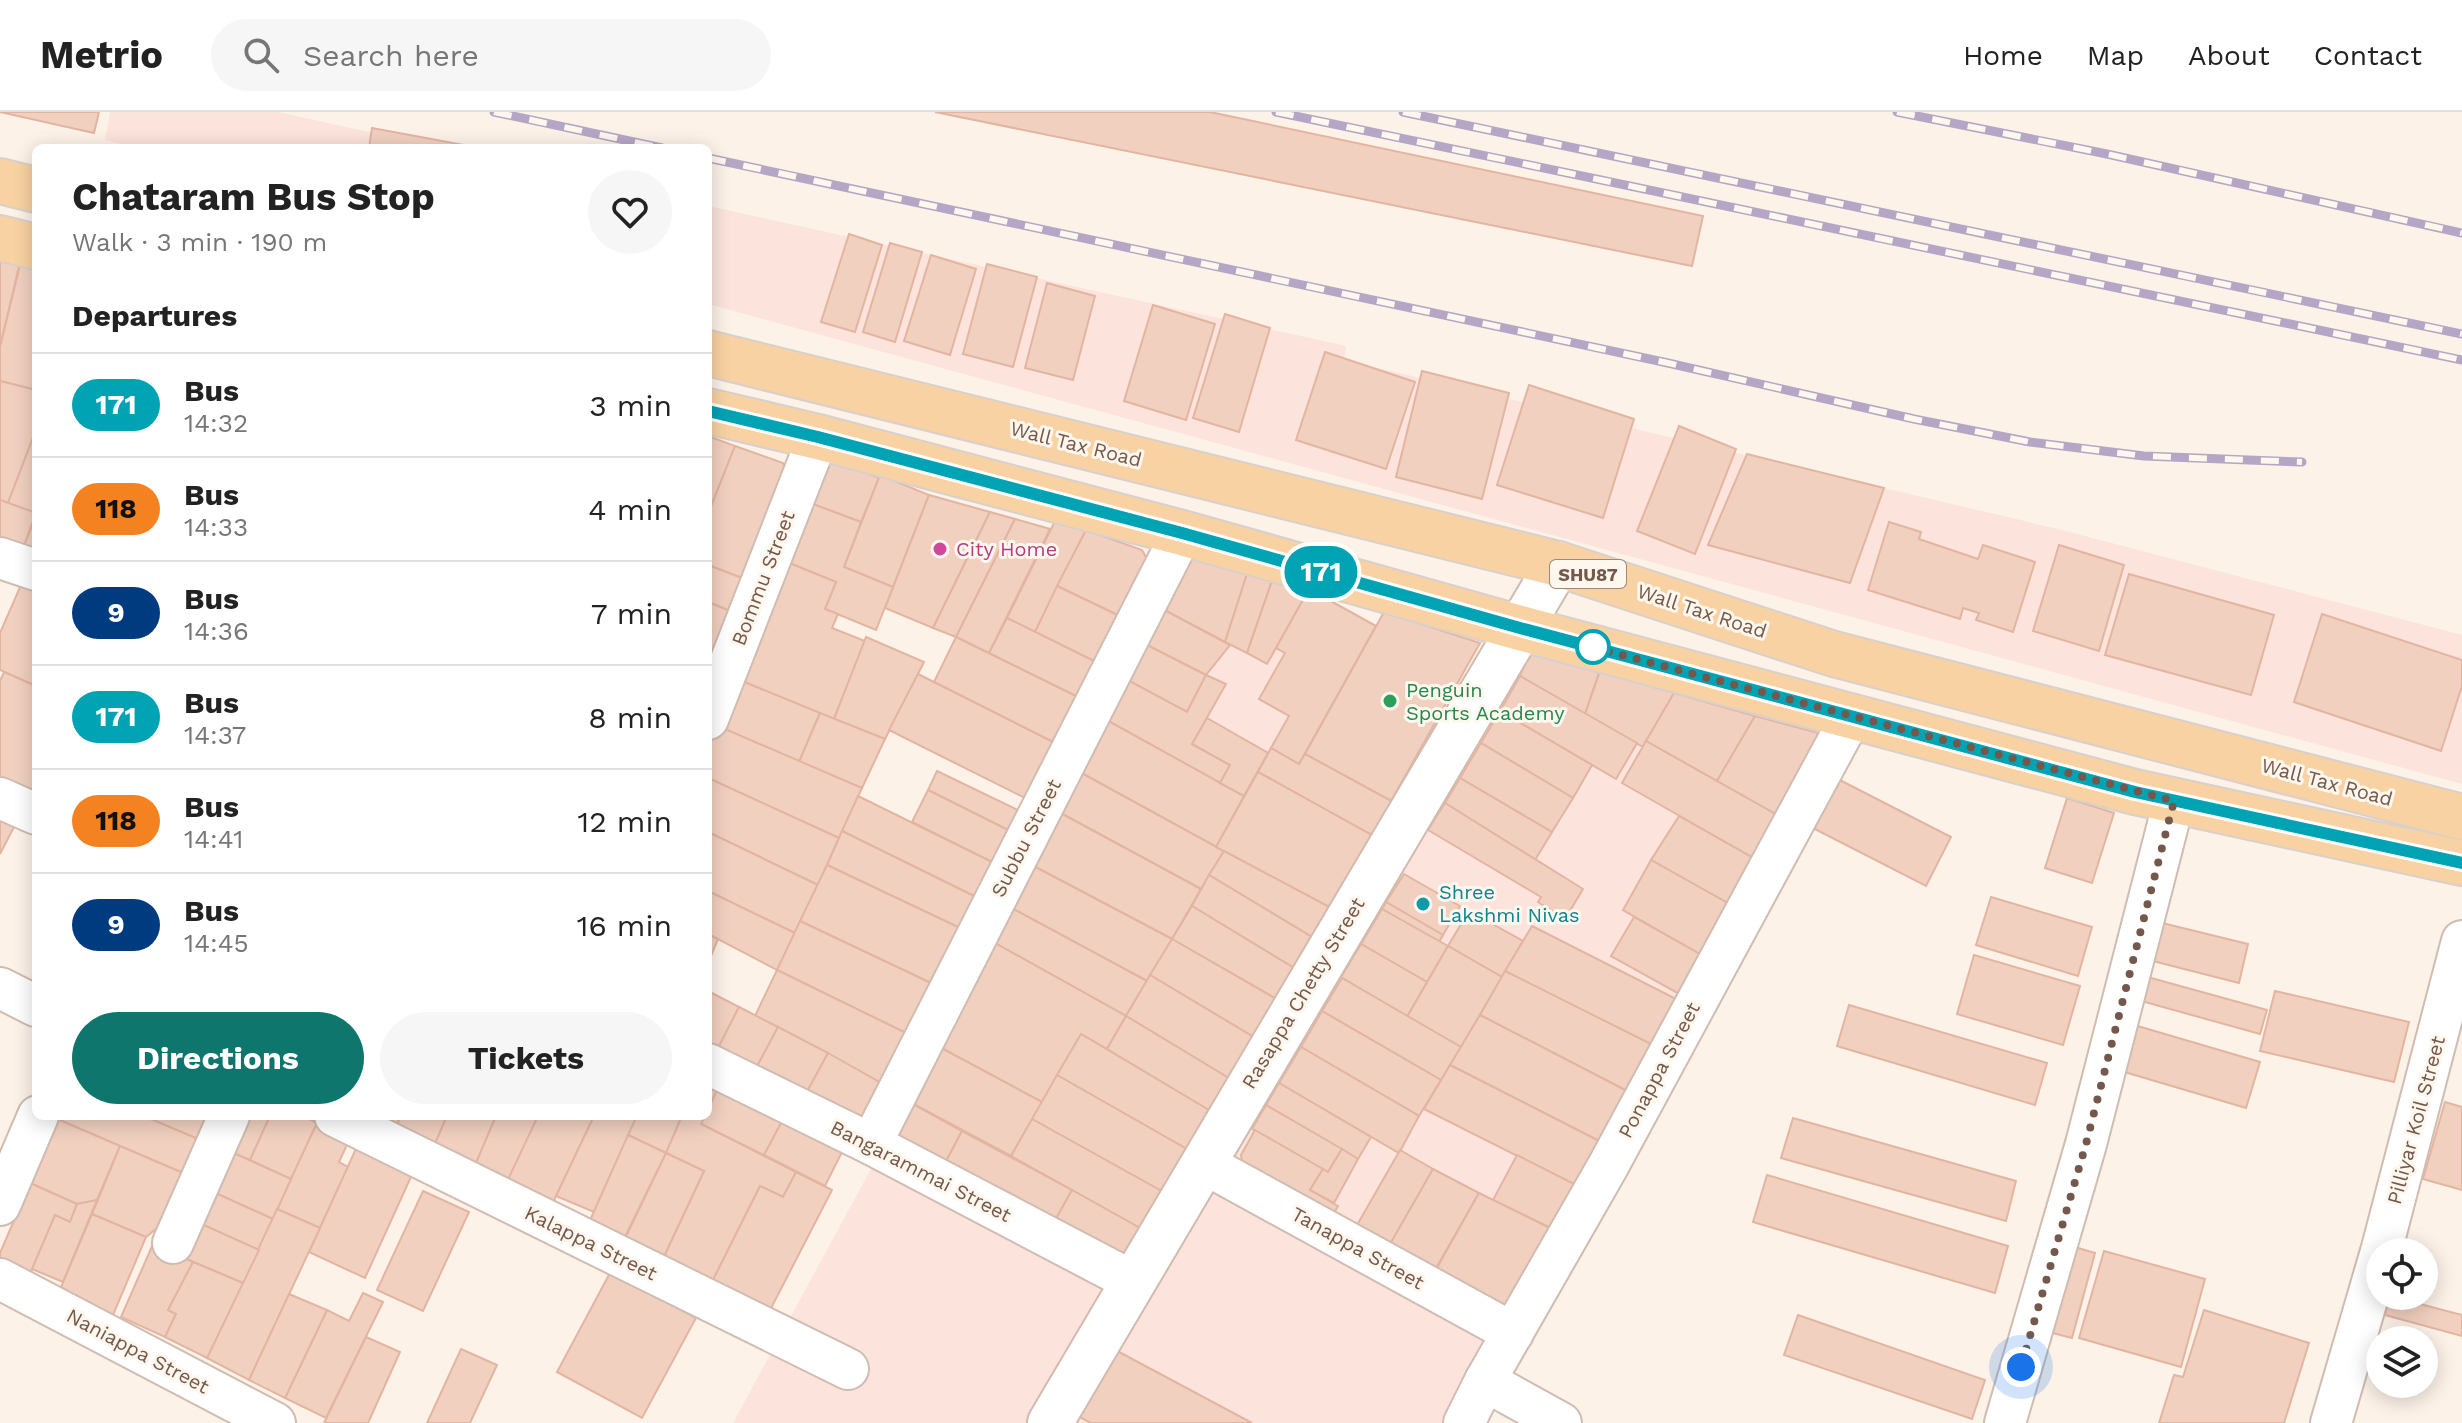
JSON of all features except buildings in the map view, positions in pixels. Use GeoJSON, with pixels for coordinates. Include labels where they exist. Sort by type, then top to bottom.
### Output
{"type":"FeatureCollection","features":[{"type":"Feature","properties":{"kind":"main road"},"geometry":{"type":"LineString","coordinates":[[0,181],[32,189]]}},
{"type":"Feature","properties":{"kind":"main road"},"geometry":{"type":"LineString","coordinates":[[0,238],[32,246]]}},
{"type":"Feature","properties":{"kind":"main road","name":"Wall Tax Road"},"geometry":{"type":"LineString","coordinates":[[712,354],[1558,564],[1834,654],[2462,817]]}},
{"type":"Feature","properties":{"kind":"main road"},"geometry":{"type":"LineString","coordinates":[[712,412],[1182,533],[1520,628],[2174,801],[2462,863]]}},
{"type":"Feature","properties":{"kind":"street","name":"Bommu Street"},"geometry":{"type":"LineString","coordinates":[[712,709],[818,437]]}},
{"type":"Feature","properties":{"kind":"street","name":"Subbu Street"},"geometry":{"type":"LineString","coordinates":[[871,1144],[1182,533]]}},
{"type":"Feature","properties":{"kind":"street"},"geometry":{"type":"LineString","coordinates":[[0,558],[32,569]]}},
{"type":"Feature","properties":{"kind":"street","name":"Rasappa Chetty Street"},"geometry":{"type":"LineString","coordinates":[[1050,1423],[1558,564]]}},
{"type":"Feature","properties":{"kind":"street","name":"Ponappa Street"},"geometry":{"type":"LineString","coordinates":[[1464,1423],[1608,1166],[1852,715]]}},
{"type":"Feature","properties":{"kind":"street"},"geometry":{"type":"LineString","coordinates":[[0,798],[32,812]]}},
{"type":"Feature","properties":{"kind":"street"},"geometry":{"type":"LineString","coordinates":[[2005,1423],[2086,1144],[2174,801]]}},
{"type":"Feature","properties":{"kind":"street","name":"Pilliyar Koil Street"},"geometry":{"type":"LineString","coordinates":[[2384,1238],[2462,941]]}},
{"type":"Feature","properties":{"kind":"street"},"geometry":{"type":"LineString","coordinates":[[0,988],[32,1004]]}},
{"type":"Feature","properties":{"kind":"street","name":"Bangarammai Street"},"geometry":{"type":"LineString","coordinates":[[712,1066],[871,1144],[1132,1281]]}},
{"type":"Feature","properties":{"kind":"street"},"geometry":{"type":"LineString","coordinates":[[173,1243],[227,1120]]}},
{"type":"Feature","properties":{"kind":"street","name":"Kalappa Street"},"geometry":{"type":"LineString","coordinates":[[343,1120],[848,1369]]}},
{"type":"Feature","properties":{"kind":"street"},"geometry":{"type":"LineString","coordinates":[[0,1205],[22,1128]]}},
{"type":"Feature","properties":{"kind":"street","name":"Tanappa Street"},"geometry":{"type":"LineString","coordinates":[[1203,1163],[1513,1333]]}},
{"type":"Feature","properties":{"kind":"street","name":"Naniappa Street"},"geometry":{"type":"LineString","coordinates":[[0,1279],[275,1423]]}},
{"type":"Feature","properties":{"kind":"street","name":"Pilliyar Koil Street"},"geometry":{"type":"LineString","coordinates":[[2331,1423],[2366,1302]]}},
{"type":"Feature","properties":{"kind":"street"},"geometry":{"type":"LineString","coordinates":[[1485,1381],[1561,1423]]}},
{"type":"Feature","properties":{"kind":"shaded area"},"geometry":{"type":"Polygon","coordinates":[[[110,112],[278,112],[424,144],[120,144],[105,140],[110,112]]]}},
{"type":"Feature","properties":{"kind":"shaded area"},"geometry":{"type":"Polygon","coordinates":[[[712,207],[1346,346],[1344,360],[2062,530],[2462,635],[2462,784],[712,305],[712,207]]]}},
{"type":"Feature","properties":{"kind":"shaded area"},"geometry":{"type":"Polygon","coordinates":[[[1170,618],[1706,720],[1835,739],[1462,1423],[733,1423],[1170,618]]]}},
{"type":"Feature","properties":{"kind":"railway"},"geometry":{"type":"LineString","coordinates":[[494,112],[643,144]]}},
{"type":"Feature","properties":{"kind":"railway"},"geometry":{"type":"LineString","coordinates":[[1276,112],[2462,360]]}},
{"type":"Feature","properties":{"kind":"railway"},"geometry":{"type":"LineString","coordinates":[[1403,112],[2462,334]]}},
{"type":"Feature","properties":{"kind":"railway"},"geometry":{"type":"LineString","coordinates":[[1897,112],[2107,154],[2462,233]]}},
{"type":"Feature","properties":{"kind":"railway"},"geometry":{"type":"LineString","coordinates":[[712,159],[2030,442],[2144,456],[2302,462]]}},
{"type":"Feature","properties":{"kind":"bus line","name":"171"},"geometry":{"type":"LineString","coordinates":[[712,412],[1182,533],[1520,628],[2135,792],[2462,863]]}},
{"type":"Feature","properties":{"kind":"place","name":"City Home"},"geometry":{"type":"Point","coordinates":[940,549]}},
{"type":"Feature","properties":{"kind":"place","name":"Penguin Sports Academy"},"geometry":{"type":"Point","coordinates":[1390,701]}},
{"type":"Feature","properties":{"kind":"place","name":"Shree Lakshmi Nivas"},"geometry":{"type":"Point","coordinates":[1423,904]}},
{"type":"Feature","properties":{"kind":"route"},"geometry":{"type":"LineString","coordinates":[[1593,647],[1580,644],[2174,801],[2086,1144],[2021,1367]]}}]}
